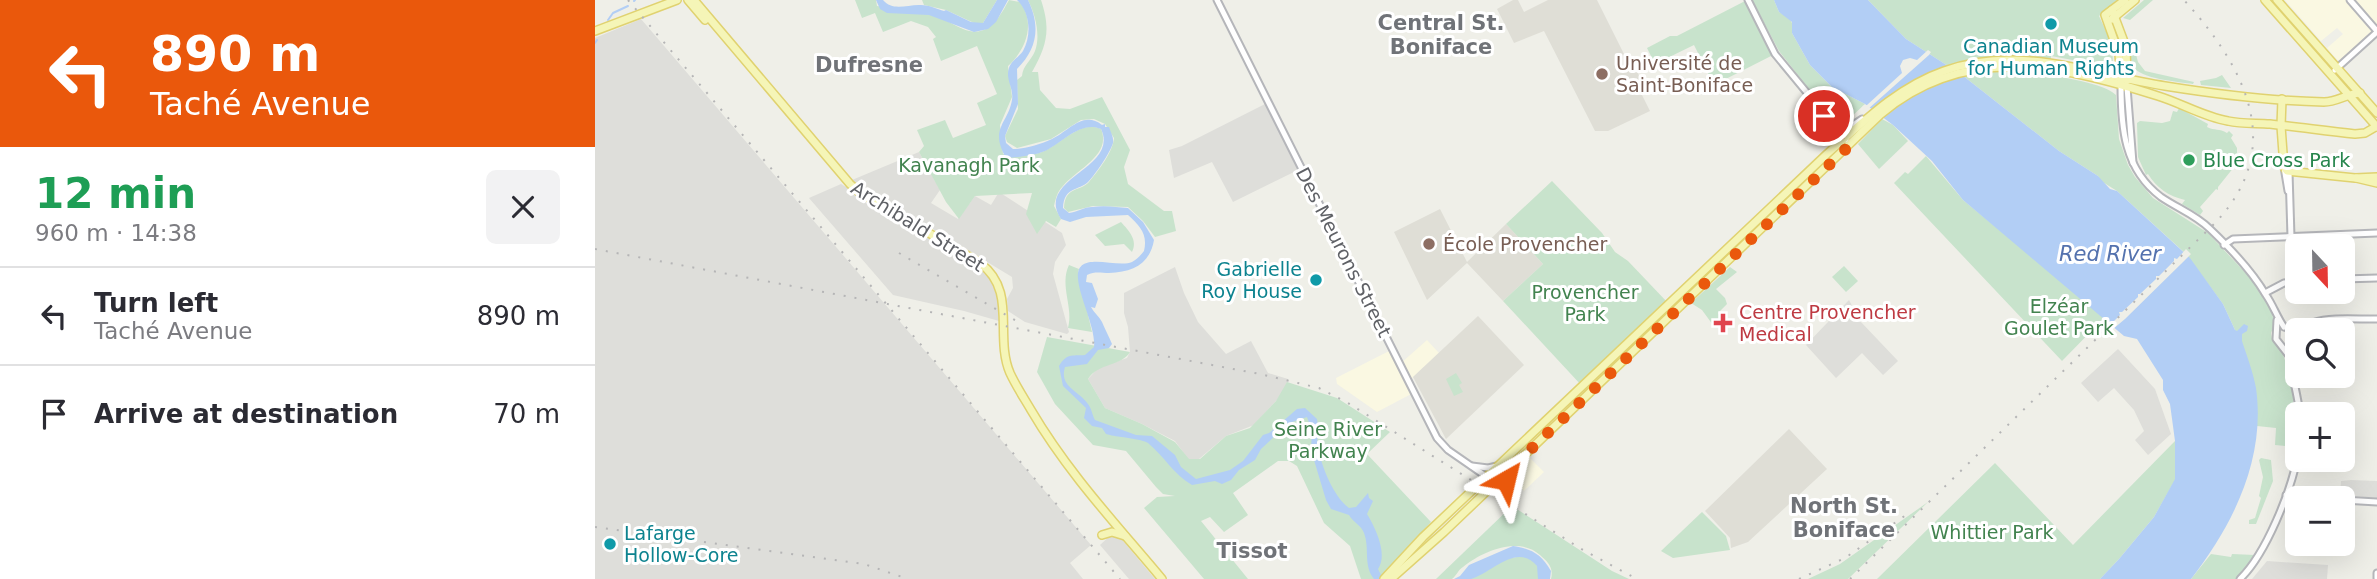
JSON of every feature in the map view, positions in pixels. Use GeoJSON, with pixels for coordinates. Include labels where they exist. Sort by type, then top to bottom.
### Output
{"type":"FeatureCollection","features":[{"type":"Feature","properties":{"kind":"main road","name":"Archibald Street"},"geometry":{"type":"LineString","coordinates":[[688,0],[697,4],[724,41],[730,44],[843,177],[859,192],[980,263],[993,274],[1002,295],[1006,355],[1010,373],[1052,445],[1163,579]]}},
{"type":"Feature","properties":{"kind":"main road"},"geometry":{"type":"LineString","coordinates":[[2110,16],[2125,0]]}},
{"type":"Feature","properties":{"kind":"main road"},"geometry":{"type":"LineString","coordinates":[[2110,16],[2135,0]]}},
{"type":"Feature","properties":{"kind":"main road"},"geometry":{"type":"LineString","coordinates":[[2268,0],[2377,113]]}},
{"type":"Feature","properties":{"kind":"main road"},"geometry":{"type":"LineString","coordinates":[[2229,122],[2355,134],[2365,133],[2377,126],[2348,94],[2334,71],[2277,0]]}},
{"type":"Feature","properties":{"kind":"main road"},"geometry":{"type":"LineString","coordinates":[[595,31],[674,1],[697,4]]}},
{"type":"Feature","properties":{"kind":"main road"},"geometry":{"type":"LineString","coordinates":[[2110,16],[2124,82]]}},
{"type":"Feature","properties":{"kind":"main road"},"geometry":{"type":"LineString","coordinates":[[2110,16],[2126,47],[2124,82]]}},
{"type":"Feature","properties":{"kind":"main road"},"geometry":{"type":"LineString","coordinates":[[2106,73],[2116,66],[2117,48]]}},
{"type":"Feature","properties":{"kind":"main road"},"geometry":{"type":"LineString","coordinates":[[1384,579],[1393,575],[1507,472],[1847,142],[1854,131],[1879,108],[1926,78],[1956,67],[2038,61],[2106,73],[2239,126],[2272,129],[2279,134],[2287,170]]}},
{"type":"Feature","properties":{"kind":"main road"},"geometry":{"type":"LineString","coordinates":[[2127,62],[2136,76],[2163,86]]}},
{"type":"Feature","properties":{"kind":"main road"},"geometry":{"type":"LineString","coordinates":[[1854,131],[1917,88],[1951,74],[1984,65],[2029,66],[2124,82],[2284,99],[2327,102],[2348,94],[2360,93]]}},
{"type":"Feature","properties":{"kind":"main road"},"geometry":{"type":"LineString","coordinates":[[2282,144],[2284,99]]}},
{"type":"Feature","properties":{"kind":"main road"},"geometry":{"type":"LineString","coordinates":[[2283,126],[2287,170]]}},
{"type":"Feature","properties":{"kind":"main road"},"geometry":{"type":"LineString","coordinates":[[1409,558],[1423,537],[1672,300],[1847,142]]}},
{"type":"Feature","properties":{"kind":"main road"},"geometry":{"type":"LineString","coordinates":[[2287,170],[2377,183]]}},
{"type":"Feature","properties":{"kind":"main road"},"geometry":{"type":"LineString","coordinates":[[2355,178],[2377,177]]}},
{"type":"Feature","properties":{"kind":"main road"},"geometry":{"type":"LineString","coordinates":[[1507,472],[1506,482],[1511,490]]}},
{"type":"Feature","properties":{"kind":"main road","name":"Des Meurons Street"},"geometry":{"type":"LineString","coordinates":[[1487,477],[1497,481]]}},
{"type":"Feature","properties":{"kind":"main road"},"geometry":{"type":"LineString","coordinates":[[1102,536],[1114,532],[1126,536]]}},
{"type":"Feature","properties":{"kind":"street","name":"Des Meurons Street"},"geometry":{"type":"LineString","coordinates":[[1217,0],[1435,433],[1446,448],[1487,477]]}},
{"type":"Feature","properties":{"kind":"street"},"geometry":{"type":"LineString","coordinates":[[1748,0],[1775,54],[1847,142]]}},
{"type":"Feature","properties":{"kind":"street"},"geometry":{"type":"LineString","coordinates":[[2334,71],[2377,32],[2350,0]]}},
{"type":"Feature","properties":{"kind":"street"},"geometry":{"type":"LineString","coordinates":[[2124,82],[2133,163],[2157,194],[2203,223],[2265,293],[2283,329],[2276,339],[2285,352]]}},
{"type":"Feature","properties":{"kind":"street"},"geometry":{"type":"LineString","coordinates":[[1833,125],[1854,131]]}},
{"type":"Feature","properties":{"kind":"street"},"geometry":{"type":"LineString","coordinates":[[2287,170],[2291,234]]}},
{"type":"Feature","properties":{"kind":"street"},"geometry":{"type":"LineString","coordinates":[[2355,234],[2377,233]]}},
{"type":"Feature","properties":{"kind":"street"},"geometry":{"type":"LineString","coordinates":[[2224,245],[2233,239],[2285,237]]}},
{"type":"Feature","properties":{"kind":"street"},"geometry":{"type":"LineString","coordinates":[[2355,279],[2377,278]]}},
{"type":"Feature","properties":{"kind":"street"},"geometry":{"type":"LineString","coordinates":[[2265,293],[2285,282]]}},
{"type":"Feature","properties":{"kind":"street"},"geometry":{"type":"LineString","coordinates":[[2355,320],[2377,319]]}},
{"type":"Feature","properties":{"kind":"street"},"geometry":{"type":"LineString","coordinates":[[2280,345],[2285,345]]}},
{"type":"Feature","properties":{"kind":"street"},"geometry":{"type":"LineString","coordinates":[[1469,465],[1487,468],[1500,464]]}},
{"type":"Feature","properties":{"kind":"street"},"geometry":{"type":"LineString","coordinates":[[2240,579],[2259,556],[2285,497]]}},
{"type":"Feature","properties":{"kind":"street"},"geometry":{"type":"LineString","coordinates":[[2355,501],[2377,502]]}},
{"type":"Feature","properties":{"kind":"shaded area","name":"Université de Saint-Boniface"},"geometry":{"type":"Polygon","coordinates":[[[1518,0],[1524,12],[1548,0],[1597,0],[1627,60],[1630,58],[1634,65],[1642,82],[1637,85],[1650,111],[1608,131],[1595,131],[1544,31],[1514,43],[1497,9],[1518,0]]]}},
{"type":"Feature","properties":{"kind":"shaded area"},"geometry":{"type":"Polygon","coordinates":[[[2285,0],[2377,0],[2377,32],[2341,64],[2327,48],[2343,34],[2337,28],[2321,41],[2285,0]]]}},
{"type":"Feature","properties":{"kind":"shaded area"},"geometry":{"type":"Polygon","coordinates":[[[641,19],[1091,545],[1070,563],[1083,579],[595,579],[595,38],[641,19]]]}},
{"type":"Feature","properties":{"kind":"shaded area"},"geometry":{"type":"Polygon","coordinates":[[[1267,103],[1300,167],[1296,171],[1233,202],[1212,162],[1174,178],[1169,150],[1267,103]]]}},
{"type":"Feature","properties":{"kind":"shaded area"},"geometry":{"type":"Polygon","coordinates":[[[919,152],[940,190],[931,203],[958,219],[975,196],[991,205],[999,192],[1062,233],[1066,245],[1055,262],[1053,274],[1069,332],[1067,334],[1025,322],[1008,311],[1007,299],[1013,288],[1012,277],[852,180],[919,152]]]}},
{"type":"Feature","properties":{"kind":"shaded area"},"geometry":{"type":"Polygon","coordinates":[[[841,184],[981,269],[995,283],[999,297],[999,321],[893,295],[809,198],[841,184]]]}},
{"type":"Feature","properties":{"kind":"shaded area"},"geometry":{"type":"Polygon","coordinates":[[[1440,209],[1467,262],[1506,224],[1543,264],[1503,301],[1467,263],[1427,300],[1394,232],[1440,209]]]}},
{"type":"Feature","properties":{"kind":"shaded area"},"geometry":{"type":"Polygon","coordinates":[[[1175,267],[1198,322],[1226,354],[1251,341],[1268,373],[1288,379],[1286,388],[1254,425],[1226,436],[1199,459],[1188,459],[1175,441],[1105,408],[1088,379],[1098,368],[1127,358],[1130,352],[1124,293],[1175,267]]]}},
{"type":"Feature","properties":{"kind":"shaded area"},"geometry":{"type":"Polygon","coordinates":[[[1849,300],[1860,321],[1898,361],[1883,375],[1862,353],[1836,378],[1806,345],[1849,300]]]}},
{"type":"Feature","properties":{"kind":"shaded area"},"geometry":{"type":"Polygon","coordinates":[[[1478,316],[1524,365],[1446,439],[1413,377],[1478,316]]]}},
{"type":"Feature","properties":{"kind":"shaded area"},"geometry":{"type":"Polygon","coordinates":[[[1427,340],[1439,353],[1409,381],[1415,392],[1377,412],[1337,384],[1336,378],[1393,349],[1401,363],[1427,340]]]}},
{"type":"Feature","properties":{"kind":"shaded area"},"geometry":{"type":"Polygon","coordinates":[[[2118,349],[2155,389],[2171,434],[2148,455],[2135,440],[2144,431],[2134,410],[2114,388],[2098,402],[2081,383],[2118,349]]]}},
{"type":"Feature","properties":{"kind":"shaded area"},"geometry":{"type":"Polygon","coordinates":[[[1789,429],[1827,469],[1748,542],[1731,548],[1730,538],[1705,511],[1789,429]]]}},
{"type":"Feature","properties":{"kind":"shaded area"},"geometry":{"type":"Polygon","coordinates":[[[1530,458],[1544,472],[1524,491],[1510,476],[1530,458]]]}},
{"type":"Feature","properties":{"kind":"shaded area"},"geometry":{"type":"Polygon","coordinates":[[[2341,481],[2377,481],[2377,498],[2355,496],[2355,486],[2341,486],[2341,481]]]}},
{"type":"Feature","properties":{"kind":"shaded area"},"geometry":{"type":"Polygon","coordinates":[[[1111,535],[1119,536],[1155,579],[1129,579],[1100,545],[1111,535]]]}},
{"type":"Feature","properties":{"kind":"shaded area"},"geometry":{"type":"Polygon","coordinates":[[[2267,561],[2328,565],[2327,579],[2252,579],[2267,561]]]}},
{"type":"Feature","properties":{"kind":"green space","name":"Kavanagh Park"},"geometry":{"type":"Polygon","coordinates":[[[855,0],[876,0],[877,6],[931,15],[972,31],[986,29],[992,25],[1009,0],[1020,2],[1027,19],[1027,36],[1020,52],[1008,66],[1012,97],[1000,125],[1003,154],[1027,155],[1042,152],[1086,127],[1101,129],[1103,138],[1098,154],[1058,193],[1054,206],[1061,219],[1056,227],[1046,221],[1037,234],[1026,214],[1032,193],[975,196],[959,219],[946,202],[919,152],[924,146],[917,130],[945,120],[953,138],[986,125],[977,103],[997,94],[977,46],[941,61],[933,39],[936,37],[928,27],[911,21],[883,32],[875,13],[862,18],[855,0]]]}},
{"type":"Feature","properties":{"kind":"green space"},"geometry":{"type":"Polygon","coordinates":[[[922,0],[997,0],[983,23],[974,23],[946,10],[924,5],[922,0]]]}},
{"type":"Feature","properties":{"kind":"green space"},"geometry":{"type":"Polygon","coordinates":[[[1028,0],[1041,0],[1046,20],[1044,45],[1032,72],[1038,72],[1040,90],[1056,108],[1070,109],[1102,97],[1130,150],[1124,167],[1128,184],[1164,211],[1172,211],[1176,231],[1155,237],[1128,207],[1093,206],[1068,212],[1064,208],[1067,196],[1089,182],[1111,149],[1114,138],[1105,124],[1094,119],[1081,120],[1051,139],[1017,148],[1007,142],[1005,136],[1018,109],[1017,80],[1022,76],[1037,45],[1036,25],[1028,0]]]}},
{"type":"Feature","properties":{"kind":"green space"},"geometry":{"type":"Polygon","coordinates":[[[1747,0],[1775,54],[1714,85],[1694,45],[1655,64],[1647,48],[1670,36],[1677,36],[1747,0]]]}},
{"type":"Feature","properties":{"kind":"green space"},"geometry":{"type":"Polygon","coordinates":[[[1752,0],[1774,0],[1779,12],[1792,23],[1792,33],[1810,65],[1832,87],[1865,104],[1851,117],[1834,118],[1826,111],[1779,51],[1752,0]]]}},
{"type":"Feature","properties":{"kind":"green space"},"geometry":{"type":"Polygon","coordinates":[[[1868,0],[2117,0],[2099,16],[2112,44],[2113,65],[2110,67],[2051,56],[2051,59],[2001,57],[1948,66],[1906,39],[1868,0]]]}},
{"type":"Feature","properties":{"kind":"green space"},"geometry":{"type":"Polygon","coordinates":[[[2144,0],[2153,0],[2130,20],[2123,18],[2144,0]]]}},
{"type":"Feature","properties":{"kind":"green space"},"geometry":{"type":"Polygon","coordinates":[[[2129,43],[2133,43],[2138,62],[2145,71],[2194,82],[2193,84],[2143,74],[2132,64],[2129,43]]]}},
{"type":"Feature","properties":{"kind":"green space"},"geometry":{"type":"Polygon","coordinates":[[[2011,70],[2050,75],[2097,85],[2116,95],[2119,139],[2135,177],[2153,198],[2208,233],[2256,284],[2269,306],[2275,323],[2272,339],[2282,351],[2285,360],[2285,388],[2292,388],[2293,402],[2285,402],[2285,446],[2275,445],[2276,428],[2257,426],[2235,330],[2223,304],[2186,254],[2117,191],[2059,151],[1962,75],[2011,70]]]}},
{"type":"Feature","properties":{"kind":"green space"},"geometry":{"type":"Polygon","coordinates":[[[2222,75],[2231,88],[2201,85],[2200,81],[2222,75]]]}},
{"type":"Feature","properties":{"kind":"green space","name":"Blue Cross Park"},"geometry":{"type":"Polygon","coordinates":[[[2179,108],[2208,124],[2207,127],[2227,133],[2229,131],[2233,135],[2231,138],[2237,153],[2240,154],[2237,168],[2234,167],[2218,190],[2216,189],[2200,207],[2203,211],[2200,215],[2182,204],[2185,200],[2163,191],[2146,175],[2138,157],[2137,123],[2170,121],[2173,111],[2177,112],[2179,108]]]}},
{"type":"Feature","properties":{"kind":"green space"},"geometry":{"type":"Polygon","coordinates":[[[1882,119],[1893,125],[1908,141],[1879,169],[1858,144],[1882,119]]]}},
{"type":"Feature","properties":{"kind":"green space","name":"Elzéar Goulet Park"},"geometry":{"type":"Polygon","coordinates":[[[1926,156],[1963,200],[2105,317],[2062,361],[1894,183],[1905,172],[1908,174],[1926,156]]]}},
{"type":"Feature","properties":{"kind":"green space","name":"Provencher Park"},"geometry":{"type":"Polygon","coordinates":[[[1552,181],[1602,233],[1615,252],[1628,261],[1668,303],[1582,386],[1503,301],[1543,264],[1506,224],[1552,181]]]}},
{"type":"Feature","properties":{"kind":"green space"},"geometry":{"type":"Polygon","coordinates":[[[1121,222],[1133,240],[1132,252],[1124,244],[1105,246],[1095,235],[1121,222]]]}},
{"type":"Feature","properties":{"kind":"green space"},"geometry":{"type":"Polygon","coordinates":[[[1069,265],[1079,269],[1092,332],[1068,328],[1065,280],[1069,265]]]}},
{"type":"Feature","properties":{"kind":"green space"},"geometry":{"type":"Polygon","coordinates":[[[1844,266],[1858,281],[1846,292],[1832,277],[1844,266]]]}},
{"type":"Feature","properties":{"kind":"green space"},"geometry":{"type":"Polygon","coordinates":[[[1730,267],[1737,272],[1716,289],[1727,304],[1718,313],[1721,317],[1713,325],[1702,310],[1691,303],[1730,267]]]}},
{"type":"Feature","properties":{"kind":"green space","name":"Seine River Parkway"},"geometry":{"type":"Polygon","coordinates":[[[1047,337],[1130,352],[1121,360],[1098,370],[1088,379],[1105,408],[1175,442],[1189,459],[1200,459],[1226,436],[1250,428],[1276,401],[1287,382],[1337,398],[1390,432],[1367,454],[1431,522],[1383,575],[1378,579],[1361,579],[1350,546],[1324,523],[1297,466],[1289,461],[1278,461],[1233,493],[1248,515],[1224,532],[1210,517],[1201,521],[1248,579],[1204,579],[1144,508],[1157,497],[1175,496],[1163,494],[1126,451],[1093,445],[1055,404],[1037,372],[1047,337]]]}},
{"type":"Feature","properties":{"kind":"green space"},"geometry":{"type":"Polygon","coordinates":[[[1456,373],[1462,383],[1459,385],[1463,392],[1454,396],[1446,379],[1456,373]]]}},
{"type":"Feature","properties":{"kind":"green space","name":"Whittier Park"},"geometry":{"type":"Polygon","coordinates":[[[2175,441],[2175,480],[2154,517],[2100,579],[1877,579],[1995,463],[2073,545],[2175,441]]]}},
{"type":"Feature","properties":{"kind":"green space"},"geometry":{"type":"Polygon","coordinates":[[[2261,458],[2271,460],[2273,481],[2256,524],[2249,524],[2249,520],[2255,518],[2261,498],[2261,458]]]}},
{"type":"Feature","properties":{"kind":"green space"},"geometry":{"type":"Polygon","coordinates":[[[1928,502],[1848,579],[1808,579],[1840,564],[1928,502]]]}},
{"type":"Feature","properties":{"kind":"green space"},"geometry":{"type":"Polygon","coordinates":[[[1512,506],[1612,571],[1629,579],[1551,579],[1552,572],[1546,560],[1531,549],[1512,546],[1491,551],[1471,561],[1452,579],[1436,579],[1512,506]]]}},
{"type":"Feature","properties":{"kind":"green space"},"geometry":{"type":"Polygon","coordinates":[[[1702,512],[1726,536],[1730,550],[1673,558],[1661,551],[1702,512]]]}},
{"type":"Feature","properties":{"kind":"green space"},"geometry":{"type":"Polygon","coordinates":[[[2211,554],[2231,557],[2232,554],[2255,555],[2246,571],[2237,579],[2191,579],[2211,554]]]}},
{"type":"Feature","properties":{"kind":"green space"},"geometry":{"type":"Polygon","coordinates":[[[1523,556],[1535,561],[1540,573],[1538,579],[1467,579],[1504,559],[1523,556]]]}},
{"type":"Feature","properties":{"kind":"water"},"geometry":{"type":"Polygon","coordinates":[[[876,0],[883,0],[896,7],[916,5],[946,10],[971,22],[983,23],[997,0],[1008,0],[996,22],[988,29],[974,32],[929,15],[887,13],[880,9],[876,0]]]}},
{"type":"Feature","properties":{"kind":"water"},"geometry":{"type":"Polygon","coordinates":[[[1017,0],[1028,0],[1036,28],[1029,54],[1017,69],[1018,104],[1005,136],[1006,143],[1013,149],[1023,148],[1052,139],[1082,121],[1105,124],[1113,137],[1111,147],[1088,182],[1069,192],[1063,208],[1069,213],[1097,206],[1128,208],[1143,222],[1154,240],[1149,255],[1139,265],[1118,272],[1087,275],[1086,282],[1092,283],[1098,299],[1095,308],[1091,307],[1102,322],[1112,344],[1109,348],[1098,350],[1087,364],[1065,367],[1067,384],[1088,404],[1095,420],[1136,435],[1152,436],[1175,455],[1181,467],[1196,479],[1230,470],[1243,461],[1263,435],[1297,409],[1305,408],[1317,419],[1320,456],[1329,481],[1343,503],[1349,508],[1356,507],[1368,493],[1373,501],[1367,514],[1380,542],[1382,556],[1378,569],[1383,579],[1374,579],[1371,574],[1366,539],[1361,528],[1349,515],[1331,509],[1326,500],[1311,450],[1312,431],[1307,417],[1292,422],[1276,435],[1261,449],[1255,460],[1239,470],[1231,480],[1222,484],[1215,481],[1192,485],[1148,443],[1106,434],[1102,428],[1092,426],[1084,418],[1086,408],[1063,386],[1059,366],[1064,359],[1085,355],[1094,347],[1093,332],[1079,287],[1079,270],[1090,262],[1132,262],[1144,251],[1145,240],[1139,227],[1128,215],[1086,217],[1070,222],[1061,219],[1056,205],[1059,193],[1099,154],[1104,143],[1101,129],[1094,127],[1079,130],[1045,151],[1006,158],[1001,148],[999,133],[1012,100],[1008,72],[1011,63],[1023,51],[1028,38],[1027,17],[1017,0]]]}},
{"type":"Feature","properties":{"kind":"water","name":"Red River"},"geometry":{"type":"Polygon","coordinates":[[[1774,0],[1868,0],[1906,39],[1962,75],[2059,151],[2098,176],[2110,189],[2117,191],[2190,258],[2223,304],[2235,330],[2244,324],[2248,326],[2247,331],[2242,334],[2242,341],[2255,382],[2258,414],[2251,465],[2233,514],[2191,579],[2100,579],[2154,517],[2175,479],[2175,441],[2170,404],[2163,390],[2163,380],[2137,339],[2124,336],[1963,200],[1932,161],[1893,125],[1865,104],[1832,87],[1810,65],[1792,33],[1792,22],[1779,12],[1774,0]]]}},
{"type":"Feature","properties":{"kind":"water"},"geometry":{"type":"Polygon","coordinates":[[[1513,546],[1540,556],[1551,571],[1550,579],[1538,579],[1537,566],[1529,559],[1521,557],[1504,561],[1471,579],[1454,579],[1469,565],[1513,546]]]}},
{"type":"Feature","properties":{"kind":"pier"},"geometry":{"type":"Polygon","coordinates":[[[1928,50],[1931,52],[1929,55],[1867,110],[1862,106],[1867,105],[1902,73],[1900,66],[1903,60],[1917,60],[1928,50]]]}},
{"type":"Feature","properties":{"kind":"pier"},"geometry":{"type":"Polygon","coordinates":[[[2186,249],[2191,254],[2125,319],[2113,329],[2109,326],[2120,315],[2119,312],[2186,249]]]}},
{"type":"Feature","properties":{"kind":"waterway"},"geometry":{"type":"LineString","coordinates":[[608,20],[613,13],[628,6]]}},
{"type":"Feature","properties":{"kind":"railway"},"geometry":{"type":"LineString","coordinates":[[628,0],[1120,579]]}},
{"type":"Feature","properties":{"kind":"railway"},"geometry":{"type":"LineString","coordinates":[[1850,579],[2212,226],[2235,197],[2249,168],[2253,138],[2250,109],[2240,81],[2225,53],[2184,0]]}},
{"type":"Feature","properties":{"kind":"railway"},"geometry":{"type":"LineString","coordinates":[[595,249],[1260,374],[1319,388],[1348,403],[1583,550],[1637,579]]}},
{"type":"Feature","properties":{"kind":"railway"},"geometry":{"type":"LineString","coordinates":[[899,253],[1020,323]]}},
{"type":"Feature","properties":{"kind":"railway"},"geometry":{"type":"LineString","coordinates":[[1799,579],[1845,558],[1906,515]]}},
{"type":"Feature","properties":{"kind":"railway"},"geometry":{"type":"LineString","coordinates":[[595,527],[864,564],[908,579]]}},
{"type":"Feature","properties":{"kind":"place","name":"Canadian Museum for Human Rights"},"geometry":{"type":"Point","coordinates":[2051,24]}},
{"type":"Feature","properties":{"kind":"place","name":"Université de Saint-Boniface"},"geometry":{"type":"Point","coordinates":[1602,74]}},
{"type":"Feature","properties":{"kind":"place","name":"Blue Cross Park"},"geometry":{"type":"Point","coordinates":[2189,160]}},
{"type":"Feature","properties":{"kind":"place","name":"École Provencher"},"geometry":{"type":"Point","coordinates":[1429,244]}},
{"type":"Feature","properties":{"kind":"place","name":"Gabrielle Roy House"},"geometry":{"type":"Point","coordinates":[1316,280]}},
{"type":"Feature","properties":{"kind":"place","name":"Centre Provencher Medical"},"geometry":{"type":"Point","coordinates":[1723,323]}},
{"type":"Feature","properties":{"kind":"place","name":"Lafarge Hollow-Core"},"geometry":{"type":"Point","coordinates":[610,544]}},
{"type":"Feature","properties":{"kind":"district","name":"Central St. Boniface"},"geometry":{"type":"Point","coordinates":[1441,35]}},
{"type":"Feature","properties":{"kind":"district","name":"Dufresne"},"geometry":{"type":"Point","coordinates":[869,65]}},
{"type":"Feature","properties":{"kind":"district","name":"North St. Boniface"},"geometry":{"type":"Point","coordinates":[1844,518]}},
{"type":"Feature","properties":{"kind":"district","name":"Tissot"},"geometry":{"type":"Point","coordinates":[1252,551]}},
{"type":"Feature","properties":{"kind":"route"},"geometry":{"type":"LineString","coordinates":[[1506,480],[1510,469],[1850,145],[1824,116]]}}]}
